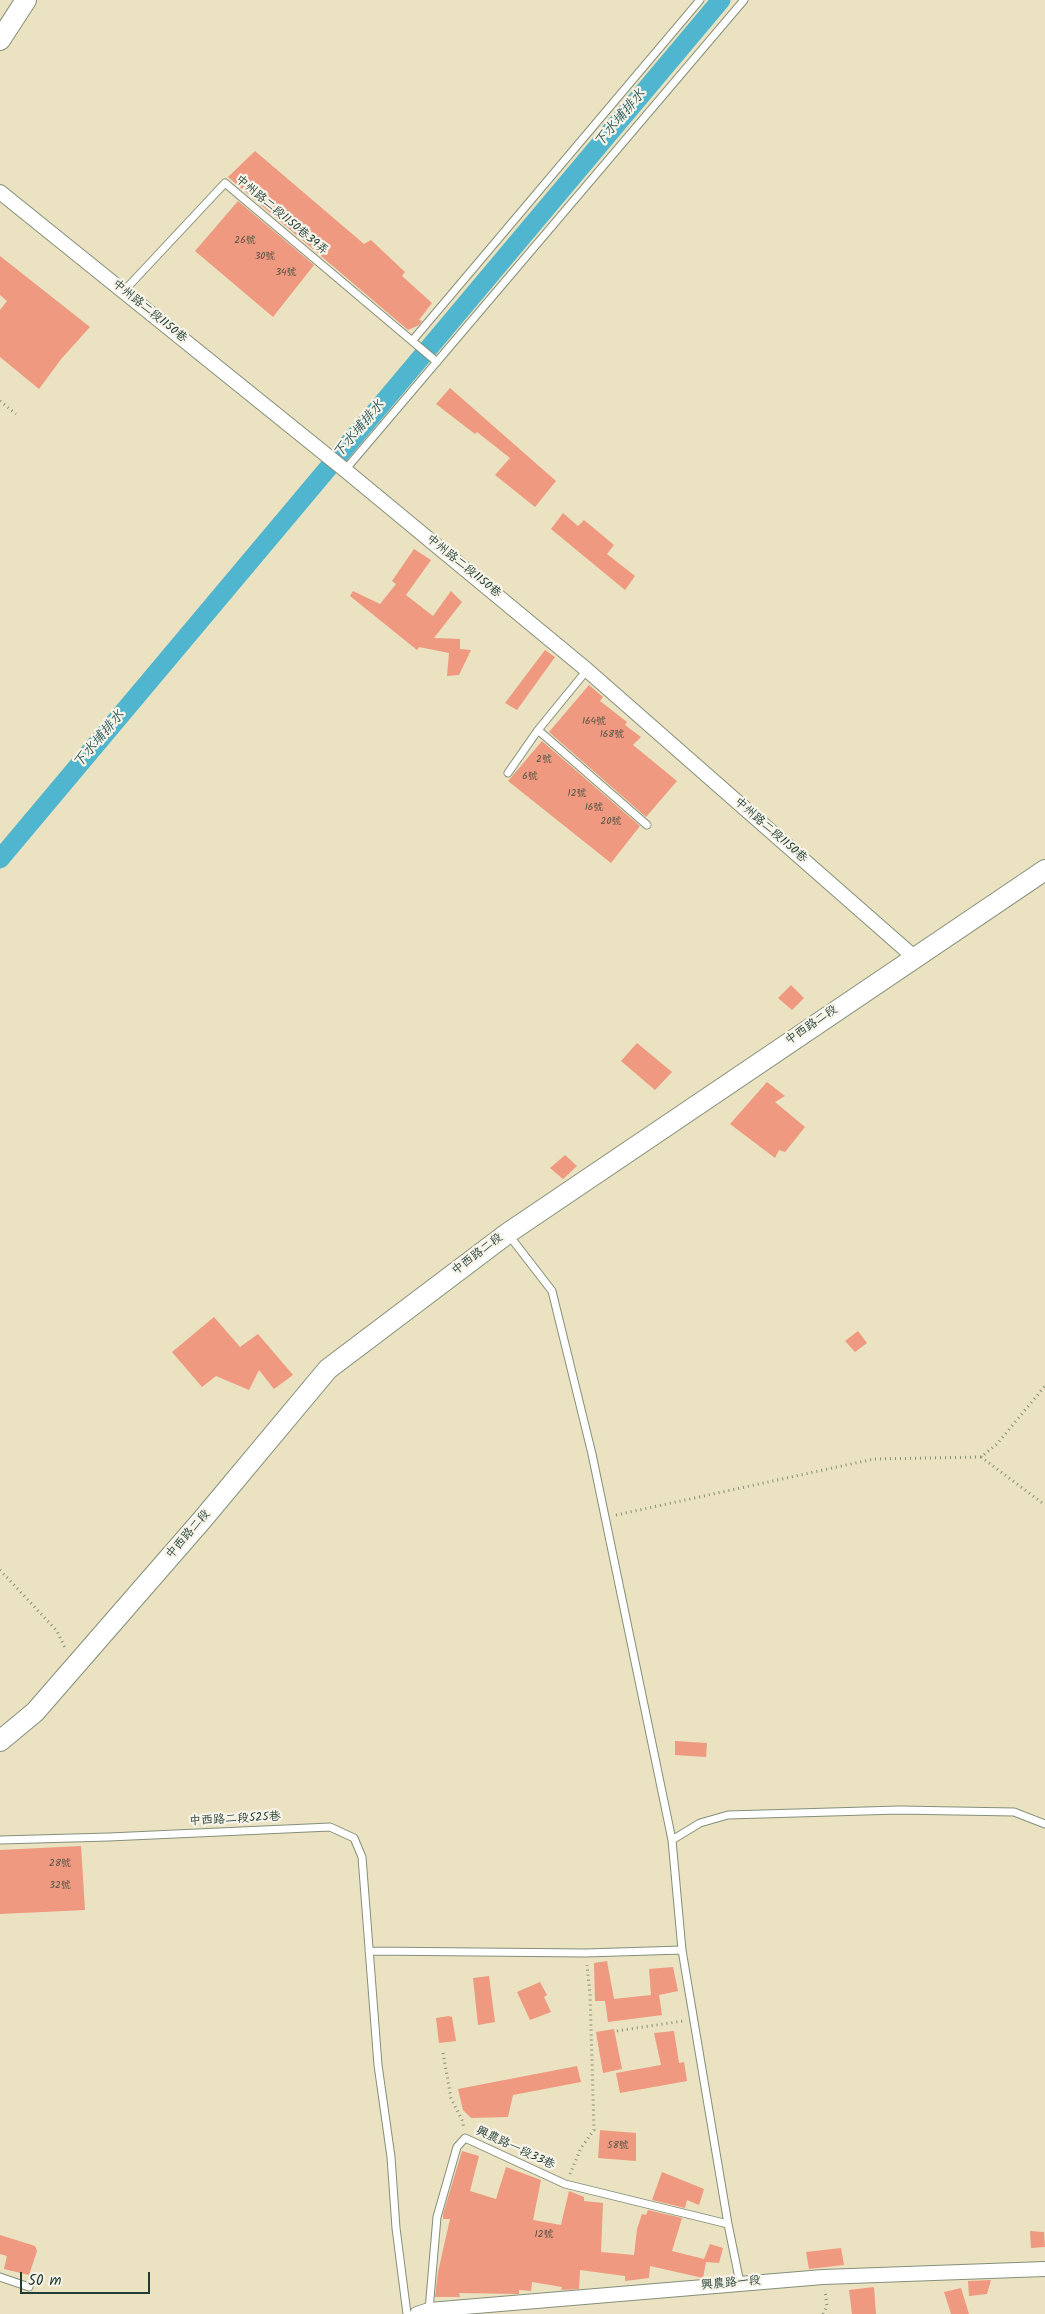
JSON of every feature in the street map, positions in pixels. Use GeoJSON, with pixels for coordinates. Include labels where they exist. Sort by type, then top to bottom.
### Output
{"type":"FeatureCollection","features":[{"type":"Feature","properties":{"kind":"street"},"geometry":{"type":"LineString","coordinates":[[0,40],[26,0]]}},
{"type":"Feature","properties":{"kind":"street","name":"中州路二段1150巷"},"geometry":{"type":"LineString","coordinates":[[0,192],[345,470],[588,670],[914,957]]}},
{"type":"Feature","properties":{"kind":"street","name":"中西路二段"},"geometry":{"type":"LineString","coordinates":[[0,1741],[35,1712],[75,1667],[328,1369],[508,1233],[1045,870]]}},
{"type":"Feature","properties":{"kind":"street","name":"興農路一段"},"geometry":{"type":"LineString","coordinates":[[423,2312],[823,2277],[1045,2269]]}},
{"type":"Feature","properties":{"kind":"lane"},"geometry":{"type":"LineString","coordinates":[[412,341],[700,0]]}},
{"type":"Feature","properties":{"kind":"lane"},"geometry":{"type":"LineString","coordinates":[[345,470],[744,0]]}},
{"type":"Feature","properties":{"kind":"lane","name":"中州路二段1150巷39弄"},"geometry":{"type":"LineString","coordinates":[[123,292],[224,183],[437,362]]}},
{"type":"Feature","properties":{"kind":"lane"},"geometry":{"type":"LineString","coordinates":[[508,774],[538,730],[588,670]]}},
{"type":"Feature","properties":{"kind":"lane"},"geometry":{"type":"LineString","coordinates":[[538,730],[648,825]]}},
{"type":"Feature","properties":{"kind":"lane"},"geometry":{"type":"LineString","coordinates":[[508,1233],[552,1291],[606,1518],[672,1840],[682,1950],[728,2224],[740,2283]]}},
{"type":"Feature","properties":{"kind":"lane"},"geometry":{"type":"LineString","coordinates":[[672,1840],[700,1823],[728,1815],[899,1810],[1014,1812],[1045,1824]]}},
{"type":"Feature","properties":{"kind":"lane","name":"中西路二段525巷"},"geometry":{"type":"LineString","coordinates":[[0,1840],[109,1838],[330,1827],[354,1838],[362,1857],[378,2065],[391,2157],[396,2228],[407,2314]]}},
{"type":"Feature","properties":{"kind":"lane"},"geometry":{"type":"LineString","coordinates":[[369,1951],[586,1953],[682,1950]]}},
{"type":"Feature","properties":{"kind":"lane","name":"興農路一段33巷"},"geometry":{"type":"LineString","coordinates":[[423,2312],[437,2217],[457,2147],[465,2138],[565,2184],[728,2224]]}},
{"type":"Feature","properties":{"kind":"lane"},"geometry":{"type":"LineString","coordinates":[[0,2277],[29,2287]]}},
{"type":"Feature","properties":{"kind":"path"},"geometry":{"type":"LineString","coordinates":[[0,401],[16,414]]}},
{"type":"Feature","properties":{"kind":"path"},"geometry":{"type":"LineString","coordinates":[[981,1457],[996,1444],[1045,1386]]}},
{"type":"Feature","properties":{"kind":"path"},"geometry":{"type":"LineString","coordinates":[[606,1518],[874,1459],[981,1457],[1045,1505]]}},
{"type":"Feature","properties":{"kind":"path"},"geometry":{"type":"LineString","coordinates":[[0,1570],[57,1631],[75,1667]]}},
{"type":"Feature","properties":{"kind":"path"},"geometry":{"type":"LineString","coordinates":[[565,2184],[581,2148],[594,2130],[590,1994],[586,1953]]}},
{"type":"Feature","properties":{"kind":"path"},"geometry":{"type":"LineString","coordinates":[[617,2031],[694,2019]]}},
{"type":"Feature","properties":{"kind":"path"},"geometry":{"type":"LineString","coordinates":[[443,2053],[451,2098],[462,2120],[465,2138]]}},
{"type":"Feature","properties":{"kind":"path"},"geometry":{"type":"LineString","coordinates":[[823,2277],[827,2306],[823,2314]]}},
{"type":"Feature","properties":{"kind":"building"},"geometry":{"type":"Polygon","coordinates":[[[255,151],[364,244],[371,240],[405,272],[402,276],[432,303],[419,320],[422,321],[419,325],[408,330],[228,177],[255,151]]]}},
{"type":"Feature","properties":{"kind":"building"},"geometry":{"type":"Polygon","coordinates":[[[238,201],[314,265],[273,317],[195,251],[238,201]]]}},
{"type":"Feature","properties":{"kind":"building"},"geometry":{"type":"Polygon","coordinates":[[[0,256],[90,327],[62,358],[39,389],[0,357],[0,310],[7,301],[0,295],[0,256]]]}},
{"type":"Feature","properties":{"kind":"building"},"geometry":{"type":"Polygon","coordinates":[[[450,388],[556,481],[535,507],[495,475],[510,458],[477,432],[475,434],[436,404],[450,388]]]}},
{"type":"Feature","properties":{"kind":"building"},"geometry":{"type":"Polygon","coordinates":[[[563,513],[578,526],[584,520],[614,545],[607,554],[635,576],[625,590],[551,529],[563,513]]]}},
{"type":"Feature","properties":{"kind":"building"},"geometry":{"type":"Polygon","coordinates":[[[414,549],[431,560],[406,595],[433,616],[451,591],[462,602],[434,638],[460,639],[460,649],[471,650],[459,675],[447,676],[449,653],[419,647],[417,650],[350,596],[353,591],[380,604],[396,584],[392,581],[414,549]]]}},
{"type":"Feature","properties":{"kind":"building"},"geometry":{"type":"Polygon","coordinates":[[[545,650],[555,657],[517,710],[505,703],[545,650]]]}},
{"type":"Feature","properties":{"kind":"building"},"geometry":{"type":"Polygon","coordinates":[[[589,685],[603,697],[600,701],[627,722],[625,725],[641,737],[633,745],[677,781],[646,817],[549,732],[589,685]]]}},
{"type":"Feature","properties":{"kind":"building"},"geometry":{"type":"Polygon","coordinates":[[[542,741],[640,826],[611,863],[508,781],[542,741]]]}},
{"type":"Feature","properties":{"kind":"building"},"geometry":{"type":"Polygon","coordinates":[[[791,985],[804,998],[792,1010],[778,998],[791,985]]]}},
{"type":"Feature","properties":{"kind":"building"},"geometry":{"type":"Polygon","coordinates":[[[637,1043],[672,1072],[655,1090],[621,1061],[637,1043]]]}},
{"type":"Feature","properties":{"kind":"building"},"geometry":{"type":"Polygon","coordinates":[[[767,1082],[785,1096],[775,1102],[805,1127],[785,1152],[779,1150],[775,1158],[730,1124],[767,1082]]]}},
{"type":"Feature","properties":{"kind":"building"},"geometry":{"type":"Polygon","coordinates":[[[565,1155],[577,1166],[563,1179],[550,1168],[565,1155]]]}},
{"type":"Feature","properties":{"kind":"building"},"geometry":{"type":"Polygon","coordinates":[[[214,1317],[240,1347],[258,1334],[293,1375],[274,1389],[259,1370],[249,1390],[216,1376],[202,1387],[172,1352],[214,1317]]]}},
{"type":"Feature","properties":{"kind":"building"},"geometry":{"type":"Polygon","coordinates":[[[858,1331],[867,1343],[855,1352],[845,1341],[858,1331]]]}},
{"type":"Feature","properties":{"kind":"building"},"geometry":{"type":"Polygon","coordinates":[[[675,1741],[707,1743],[706,1757],[675,1755],[675,1741]]]}},
{"type":"Feature","properties":{"kind":"building"},"geometry":{"type":"Polygon","coordinates":[[[81,1846],[85,1910],[0,1914],[0,1850],[81,1846]]]}},
{"type":"Feature","properties":{"kind":"building"},"geometry":{"type":"Polygon","coordinates":[[[607,1961],[614,1999],[651,1995],[649,1969],[673,1967],[678,1991],[659,1995],[662,2015],[608,2022],[605,2001],[595,2001],[594,1963],[607,1961]]]}},
{"type":"Feature","properties":{"kind":"building"},"geometry":{"type":"Polygon","coordinates":[[[489,1976],[495,2022],[478,2025],[473,1978],[489,1976]]]}},
{"type":"Feature","properties":{"kind":"building"},"geometry":{"type":"Polygon","coordinates":[[[540,1982],[547,1995],[544,1997],[551,2012],[530,2020],[517,1992],[540,1982]]]}},
{"type":"Feature","properties":{"kind":"building"},"geometry":{"type":"Polygon","coordinates":[[[452,2017],[456,2041],[439,2043],[436,2018],[452,2017]]]}},
{"type":"Feature","properties":{"kind":"building"},"geometry":{"type":"Polygon","coordinates":[[[614,2029],[622,2069],[603,2073],[596,2032],[614,2029]]]}},
{"type":"Feature","properties":{"kind":"building"},"geometry":{"type":"Polygon","coordinates":[[[674,2031],[679,2063],[684,2062],[687,2081],[620,2093],[616,2073],[661,2065],[654,2033],[674,2031]]]}},
{"type":"Feature","properties":{"kind":"building"},"geometry":{"type":"Polygon","coordinates":[[[577,2066],[581,2082],[513,2095],[508,2117],[471,2118],[463,2110],[458,2089],[577,2066]]]}},
{"type":"Feature","properties":{"kind":"building"},"geometry":{"type":"Polygon","coordinates":[[[600,2130],[636,2133],[636,2161],[598,2158],[600,2130]]]}},
{"type":"Feature","properties":{"kind":"building"},"geometry":{"type":"Polygon","coordinates":[[[462,2151],[479,2156],[470,2191],[496,2199],[506,2167],[541,2180],[533,2220],[561,2225],[569,2191],[584,2197],[584,2201],[603,2203],[601,2252],[634,2255],[637,2229],[642,2214],[646,2215],[648,2210],[682,2218],[672,2251],[704,2259],[710,2244],[723,2248],[719,2263],[706,2262],[703,2278],[650,2266],[649,2278],[625,2281],[625,2276],[580,2270],[579,2289],[561,2290],[562,2287],[532,2282],[531,2291],[519,2290],[519,2294],[459,2293],[460,2297],[435,2297],[438,2272],[450,2219],[443,2219],[443,2214],[462,2151]]]}},
{"type":"Feature","properties":{"kind":"building"},"geometry":{"type":"Polygon","coordinates":[[[662,2172],[704,2189],[699,2205],[687,2200],[685,2208],[652,2200],[662,2172]]]}},
{"type":"Feature","properties":{"kind":"building"},"geometry":{"type":"Polygon","coordinates":[[[1030,2231],[1044,2232],[1045,2247],[1031,2248],[1030,2231]]]}},
{"type":"Feature","properties":{"kind":"building"},"geometry":{"type":"Polygon","coordinates":[[[0,2235],[35,2246],[37,2251],[29,2275],[4,2269],[7,2256],[0,2254],[0,2235]]]}},
{"type":"Feature","properties":{"kind":"building"},"geometry":{"type":"Polygon","coordinates":[[[841,2248],[844,2265],[809,2269],[806,2252],[841,2248]]]}},
{"type":"Feature","properties":{"kind":"building"},"geometry":{"type":"Polygon","coordinates":[[[991,2280],[987,2294],[969,2296],[968,2281],[991,2280]]]}},
{"type":"Feature","properties":{"kind":"building"},"geometry":{"type":"Polygon","coordinates":[[[874,2287],[876,2314],[852,2314],[849,2290],[874,2287]]]}},
{"type":"Feature","properties":{"kind":"building"},"geometry":{"type":"Polygon","coordinates":[[[961,2288],[969,2314],[951,2314],[944,2292],[961,2288]]]}},
{"type":"Feature","properties":{"kind":"waterway","name":"下水埔排水"},"geometry":{"type":"LineString","coordinates":[[0,859],[721,0]]}}]}
